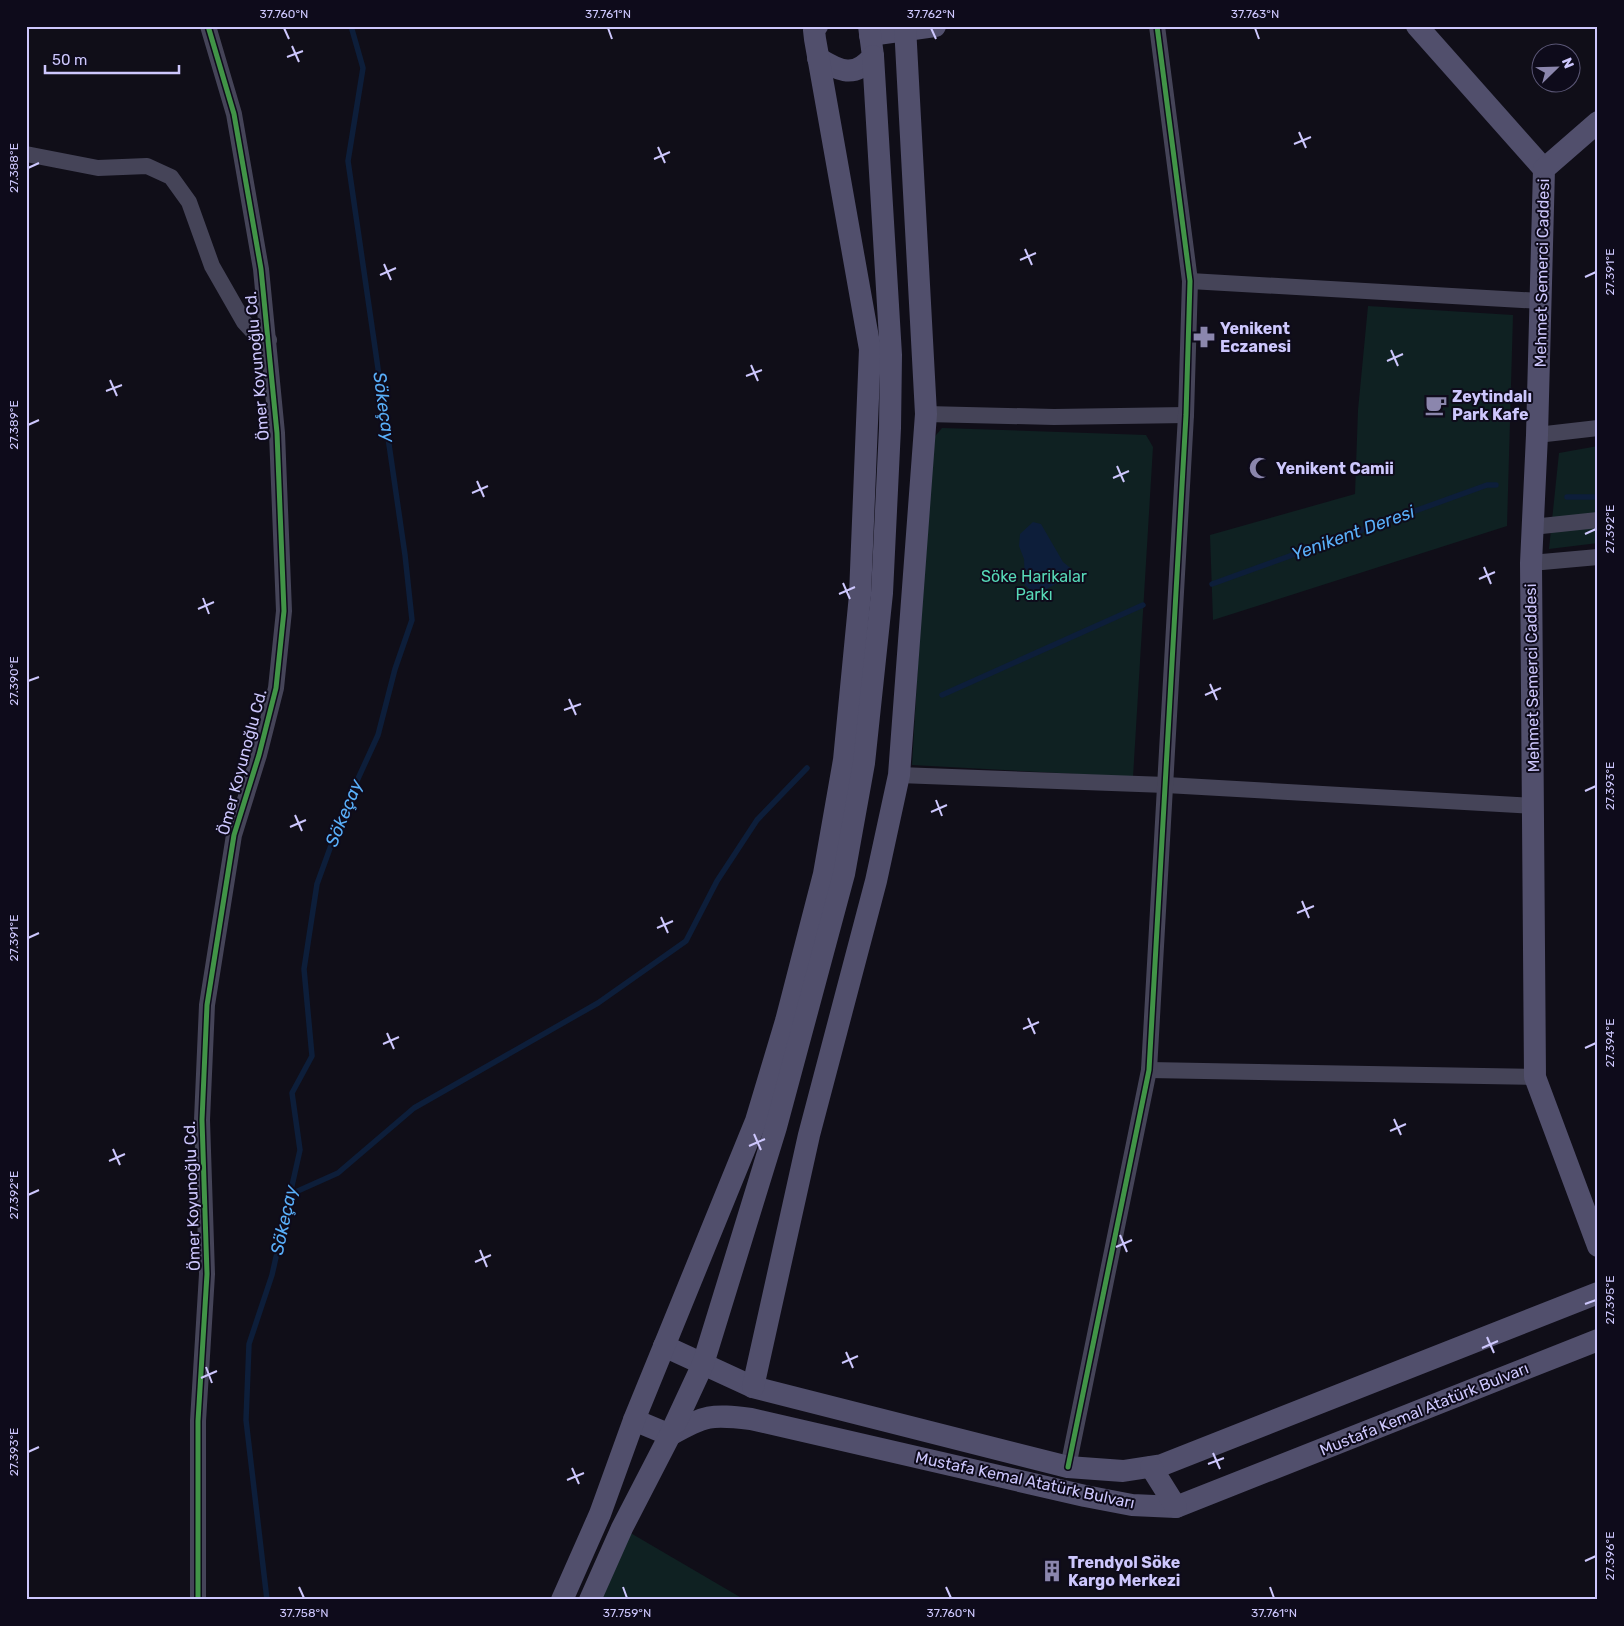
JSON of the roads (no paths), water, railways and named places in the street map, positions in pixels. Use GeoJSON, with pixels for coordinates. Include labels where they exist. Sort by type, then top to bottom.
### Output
{"type":"FeatureCollection","features":[{"type":"Feature","properties":{"kind":"street","name":"Ömer Koyunoğlu Cd."},"geometry":{"type":"LineString","coordinates":[[198,1600],[198,1421],[207,1274],[202,1120],[206,1005],[234,835],[259,755],[276,688],[284,611],[277,433],[269,340],[260,269],[234,114],[208,26]]}},
{"type":"Feature","properties":{"kind":"street"},"geometry":{"type":"LineString","coordinates":[[871,39],[905,28],[935,26]]}},
{"type":"Feature","properties":{"kind":"street"},"geometry":{"type":"LineString","coordinates":[[1068,1467],[1148,1070],[1166,785],[1186,415],[1190,281],[1157,26]]}},
{"type":"Feature","properties":{"kind":"street"},"geometry":{"type":"LineString","coordinates":[[1417,26],[1544,169]]}},
{"type":"Feature","properties":{"kind":"street"},"geometry":{"type":"LineString","coordinates":[[562,1600],[600,1514],[634,1420],[756,1121],[786,1020],[824,874],[844,760],[860,595],[870,349],[818,58],[815,27]]}},
{"type":"Feature","properties":{"kind":"street"},"geometry":{"type":"LineString","coordinates":[[753,1387],[809,1136],[876,881],[899,775],[926,414],[905,28]]}},
{"type":"Feature","properties":{"kind":"street"},"geometry":{"type":"LineString","coordinates":[[818,58],[838,70],[859,69],[871,39]]}},
{"type":"Feature","properties":{"kind":"street"},"geometry":{"type":"LineString","coordinates":[[590,1600],[622,1528],[670,1435],[703,1364],[803,1030],[844,874],[864,763],[882,593],[891,392],[891,355],[871,39]]}},
{"type":"Feature","properties":{"kind":"street","name":"Mehmet Semerci Caddesi"},"geometry":{"type":"LineString","coordinates":[[1598,122],[1544,169],[1538,435],[1531,564],[1535,1078],[1598,1246]]}},
{"type":"Feature","properties":{"kind":"street"},"geometry":{"type":"LineString","coordinates":[[26,154],[98,168],[147,166],[171,177],[189,202],[212,266],[244,322],[256,335],[269,340]]}},
{"type":"Feature","properties":{"kind":"street"},"geometry":{"type":"LineString","coordinates":[[1190,281],[1541,301]]}},
{"type":"Feature","properties":{"kind":"street"},"geometry":{"type":"LineString","coordinates":[[926,414],[1054,417],[1186,415]]}},
{"type":"Feature","properties":{"kind":"street"},"geometry":{"type":"LineString","coordinates":[[1538,435],[1598,428]]}},
{"type":"Feature","properties":{"kind":"street"},"geometry":{"type":"LineString","coordinates":[[1532,527],[1598,520]]}},
{"type":"Feature","properties":{"kind":"street"},"geometry":{"type":"LineString","coordinates":[[1531,564],[1598,557]]}},
{"type":"Feature","properties":{"kind":"street"},"geometry":{"type":"LineString","coordinates":[[899,775],[1166,785],[1533,806]]}},
{"type":"Feature","properties":{"kind":"street"},"geometry":{"type":"LineString","coordinates":[[1148,1070],[1535,1078]]}},
{"type":"Feature","properties":{"kind":"street","name":"Mustafa Kemal Atatürk Bulvarı"},"geometry":{"type":"LineString","coordinates":[[664,1346],[753,1387],[1068,1467],[1124,1471],[1162,1465],[1598,1294]]}},
{"type":"Feature","properties":{"kind":"street","name":"Mustafa Kemal Atatürk Bulvarı"},"geometry":{"type":"LineString","coordinates":[[670,1435],[700,1418],[724,1416],[751,1419],[1085,1496],[1132,1505],[1176,1507],[1598,1340]]}},
{"type":"Feature","properties":{"kind":"street"},"geometry":{"type":"LineString","coordinates":[[634,1420],[670,1435]]}},
{"type":"Feature","properties":{"kind":"street"},"geometry":{"type":"LineString","coordinates":[[1151,1467],[1176,1507]]}},
{"type":"Feature","properties":{"kind":"water"},"geometry":{"type":"Polygon","coordinates":[[[1033,522],[1041,524],[1063,562],[1074,571],[1070,576],[1036,595],[1025,585],[1024,559],[1019,546],[1020,534],[1033,522]]]}},
{"type":"Feature","properties":{"kind":"waterway","name":"Sökeçay"},"geometry":{"type":"LineString","coordinates":[[267,1600],[246,1420],[249,1344],[272,1275],[300,1150],[292,1093],[312,1056],[304,969],[317,884],[345,807],[378,735],[395,669],[412,620],[405,555],[348,161],[363,68],[351,26]]}},
{"type":"Feature","properties":{"kind":"waterway","name":"Yenikent Deresi"},"geometry":{"type":"LineString","coordinates":[[1212,584],[1487,485],[1496,485]]}},
{"type":"Feature","properties":{"kind":"waterway","name":"Yenikent Deresi"},"geometry":{"type":"LineString","coordinates":[[1567,497],[1598,497]]}},
{"type":"Feature","properties":{"kind":"waterway"},"geometry":{"type":"LineString","coordinates":[[942,695],[1143,605]]}},
{"type":"Feature","properties":{"kind":"waterway"},"geometry":{"type":"LineString","coordinates":[[291,1194],[338,1173],[414,1108],[598,1003],[686,941],[717,881],[757,820],[807,768]]}},
{"type":"Feature","properties":{"kind":"place","name":"Yenikent Eczanesi"},"geometry":{"type":"Point","coordinates":[1204,337]}},
{"type":"Feature","properties":{"kind":"place","name":"Zeytindalı Park Kafe"},"geometry":{"type":"Point","coordinates":[1436,405]}},
{"type":"Feature","properties":{"kind":"place","name":"Yenikent Camii"},"geometry":{"type":"Point","coordinates":[1260,468]}},
{"type":"Feature","properties":{"kind":"place","name":"Trendyol Söke Kargo Merkezi"},"geometry":{"type":"Point","coordinates":[1052,1571]}},
{"type":"Feature","properties":{"kind":"park label","name":"Söke Harikalar Parkı"},"geometry":{"type":"Point","coordinates":[1034,585]}}]}
